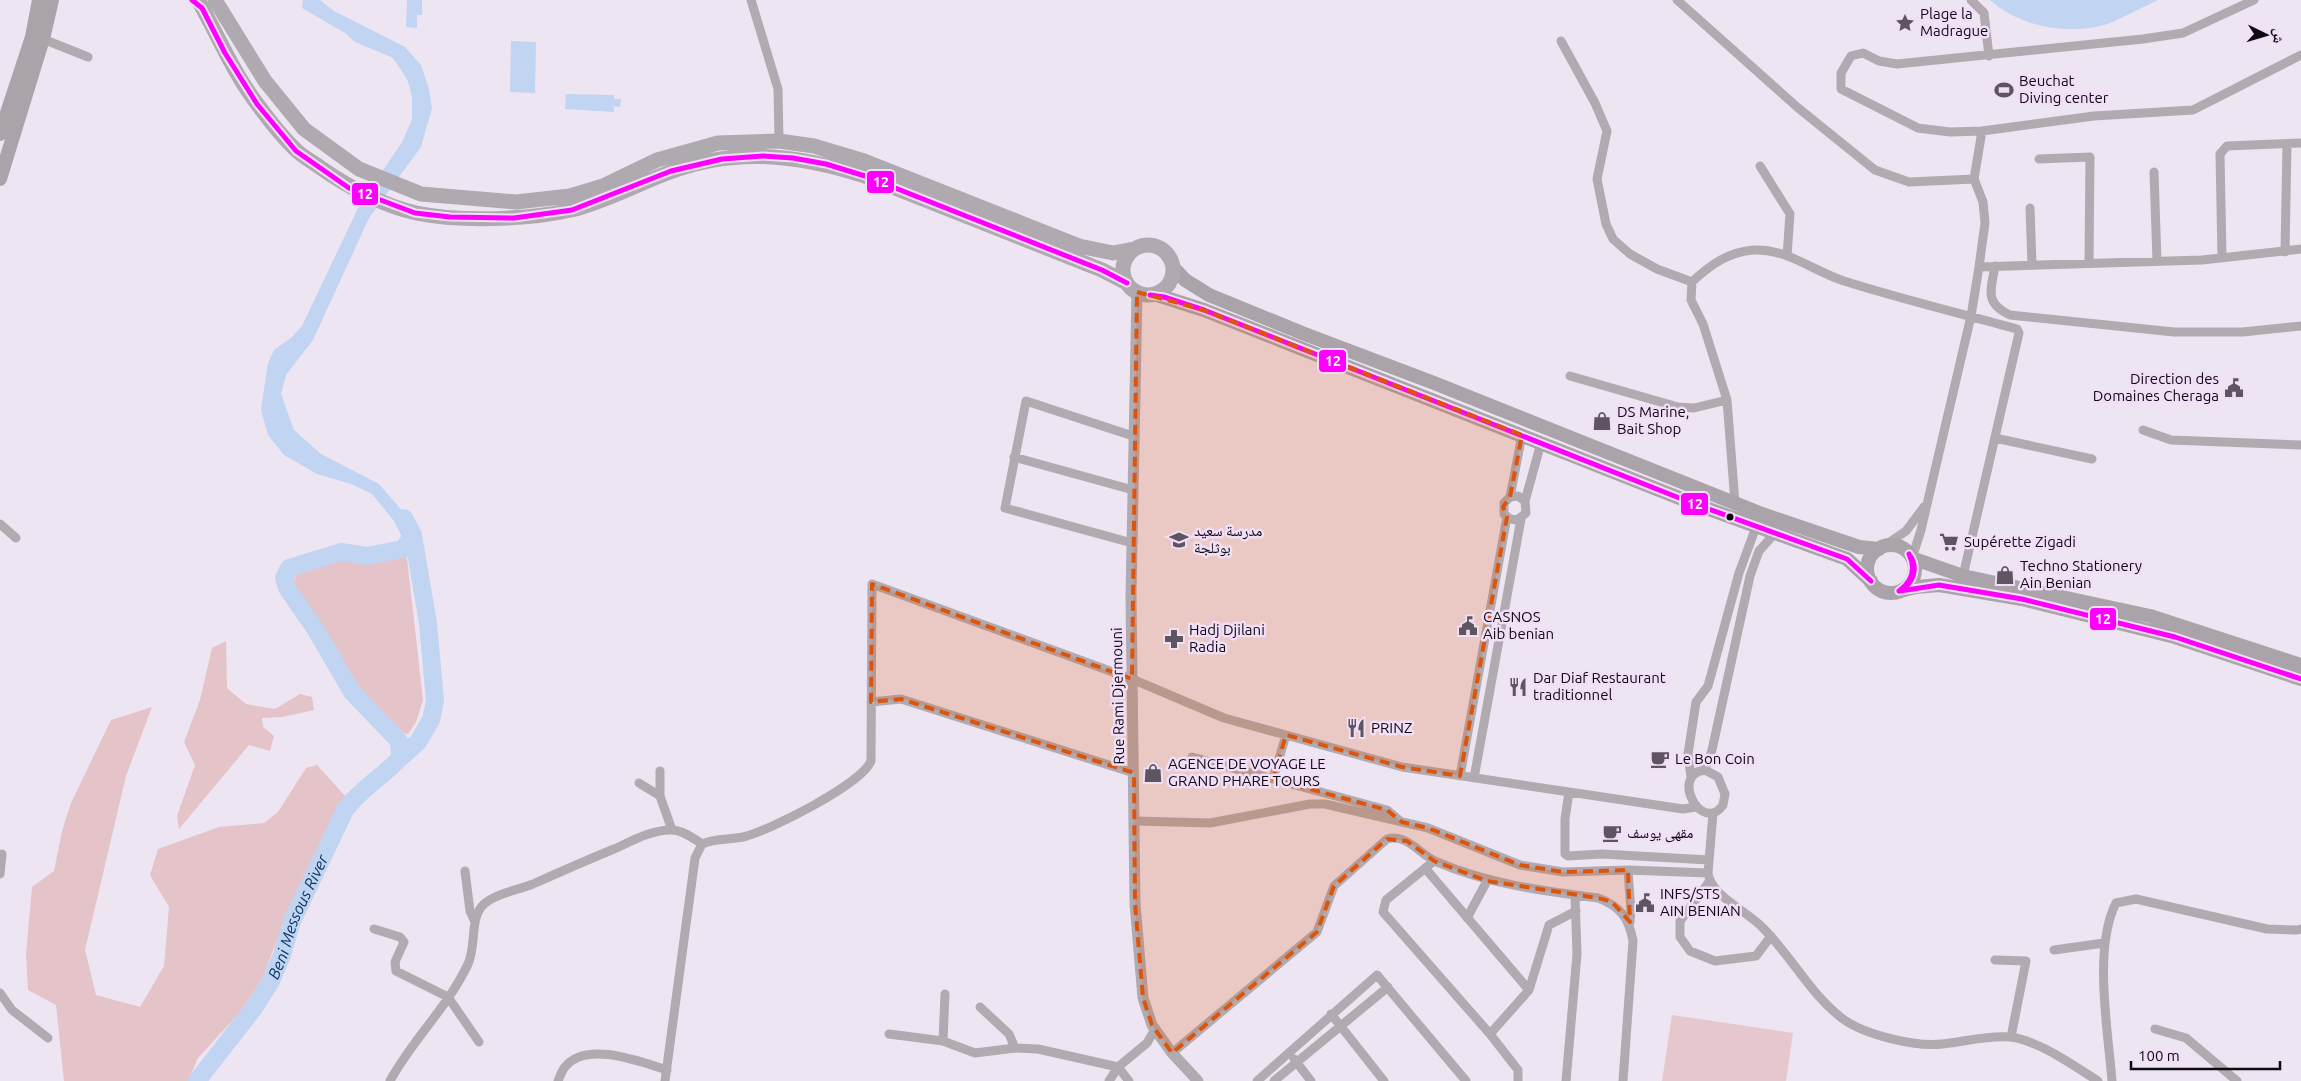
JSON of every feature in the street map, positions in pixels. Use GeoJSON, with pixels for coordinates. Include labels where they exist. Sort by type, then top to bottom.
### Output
{"type":"FeatureCollection","features":[{"type":"Feature","properties":{"kind":"highway"},"geometry":{"type":"LineString","coordinates":[[202,2],[304,129],[359,169],[421,194],[516,202],[570,196],[603,186],[657,160],[718,143],[779,141],[814,146],[864,161],[1079,246],[1113,253],[1151,245],[1159,247],[1166,252],[1173,267],[1169,284],[1154,294],[1132,288],[1102,270],[865,176],[826,164],[793,158],[763,156],[713,161],[671,171],[572,210],[514,218],[450,217],[415,213],[349,188],[296,151],[257,104],[225,52],[202,2]]}},
{"type":"Feature","properties":{"kind":"highway"},"geometry":{"type":"LineString","coordinates":[[1132,288],[1123,268],[1129,254],[1134,249]]}},
{"type":"Feature","properties":{"kind":"main road"},"geometry":{"type":"LineString","coordinates":[[0,134],[32,37],[38,0]]}},
{"type":"Feature","properties":{"kind":"main road"},"geometry":{"type":"LineString","coordinates":[[0,180],[43,39],[52,0]]}},
{"type":"Feature","properties":{"kind":"main road"},"geometry":{"type":"LineString","coordinates":[[1173,267],[1186,280],[1209,295],[1735,503],[1859,547],[1881,548],[1898,546],[1906,550],[1914,564],[1914,577],[1906,588],[1900,591]]}},
{"type":"Feature","properties":{"kind":"main road","name":"Rue Rami Djermouni"},"geometry":{"type":"LineString","coordinates":[[1132,288],[1132,679],[1136,904],[1143,998],[1155,1029],[1172,1053],[1198,1081]]}},
{"type":"Feature","properties":{"kind":"main road"},"geometry":{"type":"LineString","coordinates":[[1154,294],[1204,310],[1756,527],[1847,559],[1884,592],[1939,585],[2022,599],[2175,637],[2301,678]]}},
{"type":"Feature","properties":{"kind":"main road"},"geometry":{"type":"LineString","coordinates":[[1871,581],[1868,567],[1869,560],[1881,548]]}},
{"type":"Feature","properties":{"kind":"main road"},"geometry":{"type":"LineString","coordinates":[[1912,558],[1963,576],[2150,616],[2301,665]]}},
{"type":"Feature","properties":{"kind":"street"},"geometry":{"type":"LineString","coordinates":[[751,0],[778,89],[779,141]]}},
{"type":"Feature","properties":{"kind":"street"},"geometry":{"type":"LineString","coordinates":[[1677,0],[1797,107],[1875,170],[1908,182],[1974,178]]}},
{"type":"Feature","properties":{"kind":"street"},"geometry":{"type":"LineString","coordinates":[[1971,0],[1984,13],[1989,56]]}},
{"type":"Feature","properties":{"kind":"street"},"geometry":{"type":"LineString","coordinates":[[2254,0],[2183,33],[2143,39],[1897,64],[1879,61],[1863,53],[1851,56],[1841,73],[1841,89],[1918,128],[1950,132],[1982,131],[2094,116],[2193,110],[2301,55]]}},
{"type":"Feature","properties":{"kind":"street"},"geometry":{"type":"LineString","coordinates":[[43,39],[88,57]]}},
{"type":"Feature","properties":{"kind":"street"},"geometry":{"type":"LineString","coordinates":[[1561,41],[1595,103],[1607,131],[1598,179],[1606,224],[1613,239],[1630,254],[1657,269],[1692,282]]}},
{"type":"Feature","properties":{"kind":"street"},"geometry":{"type":"LineString","coordinates":[[1912,558],[1971,316],[1985,223],[1982,202],[1974,178],[1982,131]]}},
{"type":"Feature","properties":{"kind":"street"},"geometry":{"type":"LineString","coordinates":[[2285,252],[2287,144]]}},
{"type":"Feature","properties":{"kind":"street"},"geometry":{"type":"LineString","coordinates":[[2222,257],[2221,151],[2227,146],[2301,144]]}},
{"type":"Feature","properties":{"kind":"street"},"geometry":{"type":"LineString","coordinates":[[2039,159],[2090,157],[2089,263]]}},
{"type":"Feature","properties":{"kind":"street"},"geometry":{"type":"LineString","coordinates":[[1760,166],[1790,214],[1787,256]]}},
{"type":"Feature","properties":{"kind":"street"},"geometry":{"type":"LineString","coordinates":[[2154,172],[2157,261]]}},
{"type":"Feature","properties":{"kind":"street"},"geometry":{"type":"LineString","coordinates":[[2030,208],[2032,265]]}},
{"type":"Feature","properties":{"kind":"street"},"geometry":{"type":"LineString","coordinates":[[1735,503],[1727,400],[1703,324],[1691,300],[1692,282],[1708,267],[1732,254],[1756,250],[1787,256],[1843,281],[2017,329],[2019,333],[1963,576]]}},
{"type":"Feature","properties":{"kind":"street"},"geometry":{"type":"LineString","coordinates":[[1979,267],[2157,261],[2301,250]]}},
{"type":"Feature","properties":{"kind":"street"},"geometry":{"type":"LineString","coordinates":[[1996,266],[1990,296],[1997,309],[2010,315],[2174,332],[2243,332],[2301,326]]}},
{"type":"Feature","properties":{"kind":"street"},"geometry":{"type":"LineString","coordinates":[[1570,376],[1678,407],[1694,408],[1727,400]]}},
{"type":"Feature","properties":{"kind":"street"},"geometry":{"type":"LineString","coordinates":[[1132,544],[1005,508],[1026,401],[1133,436]]}},
{"type":"Feature","properties":{"kind":"street"},"geometry":{"type":"LineString","coordinates":[[2143,430],[2171,440],[2301,445]]}},
{"type":"Feature","properties":{"kind":"street"},"geometry":{"type":"LineString","coordinates":[[1460,776],[1507,517],[1503,506],[1510,497],[1522,435]]}},
{"type":"Feature","properties":{"kind":"street"},"geometry":{"type":"LineString","coordinates":[[1995,438],[2092,459]]}},
{"type":"Feature","properties":{"kind":"street"},"geometry":{"type":"LineString","coordinates":[[1474,778],[1521,519],[1527,509],[1525,501],[1541,443]]}},
{"type":"Feature","properties":{"kind":"street"},"geometry":{"type":"LineString","coordinates":[[1014,457],[1133,490]]}},
{"type":"Feature","properties":{"kind":"street"},"geometry":{"type":"LineString","coordinates":[[1510,497],[1518,496],[1525,501]]}},
{"type":"Feature","properties":{"kind":"street"},"geometry":{"type":"LineString","coordinates":[[1881,548],[1895,539],[1915,521],[1928,497]]}},
{"type":"Feature","properties":{"kind":"street"},"geometry":{"type":"LineString","coordinates":[[1507,517],[1514,520],[1521,519]]}},
{"type":"Feature","properties":{"kind":"street"},"geometry":{"type":"LineString","coordinates":[[0,524],[16,538]]}},
{"type":"Feature","properties":{"kind":"street"},"geometry":{"type":"LineString","coordinates":[[1691,778],[1697,772],[1705,770],[1718,777],[1725,794],[1723,805],[1713,813],[1707,814],[1696,807],[1689,790],[1691,778],[1688,754],[1696,702],[1709,682],[1739,573],[1756,527]]}},
{"type":"Feature","properties":{"kind":"street"},"geometry":{"type":"LineString","coordinates":[[1705,770],[1712,750],[1750,576],[1759,551],[1775,534]]}},
{"type":"Feature","properties":{"kind":"street"},"geometry":{"type":"LineString","coordinates":[[666,1081],[695,858],[702,844],[715,839],[742,837],[773,827],[848,784],[868,769],[871,761],[872,584],[1132,679],[1224,718],[1402,767],[1683,809],[1696,807]]}},
{"type":"Feature","properties":{"kind":"street"},"geometry":{"type":"LineString","coordinates":[[1474,697],[1492,675]]}},
{"type":"Feature","properties":{"kind":"street"},"geometry":{"type":"LineString","coordinates":[[871,702],[900,699],[1134,773]]}},
{"type":"Feature","properties":{"kind":"street"},"geometry":{"type":"LineString","coordinates":[[1273,779],[1286,735]]}},
{"type":"Feature","properties":{"kind":"street"},"geometry":{"type":"LineString","coordinates":[[1192,758],[1387,810],[1402,822]]}},
{"type":"Feature","properties":{"kind":"street"},"geometry":{"type":"LineString","coordinates":[[660,771],[660,796],[672,830]]}},
{"type":"Feature","properties":{"kind":"street"},"geometry":{"type":"LineString","coordinates":[[639,782],[660,796]]}},
{"type":"Feature","properties":{"kind":"street"},"geometry":{"type":"LineString","coordinates":[[1569,792],[1565,845],[1565,854],[1568,856],[1602,854],[1710,860]]}},
{"type":"Feature","properties":{"kind":"street"},"geometry":{"type":"LineString","coordinates":[[1135,821],[1210,823],[1310,804],[1325,804],[1428,828],[1520,865],[1563,872],[1628,870],[1708,877]]}},
{"type":"Feature","properties":{"kind":"street"},"geometry":{"type":"LineString","coordinates":[[1713,813],[1708,877],[1680,921],[1680,936],[1690,951],[1715,961],[1756,956],[1771,936]]}},
{"type":"Feature","properties":{"kind":"street"},"geometry":{"type":"LineString","coordinates":[[474,920],[483,905],[493,898],[532,884],[646,834],[672,830],[688,835],[702,844]]}},
{"type":"Feature","properties":{"kind":"street"},"geometry":{"type":"LineString","coordinates":[[1172,1053],[1317,932],[1334,886],[1386,839],[1394,836],[1407,842],[1434,861],[1487,881],[1598,898],[1612,902],[1630,922]]}},
{"type":"Feature","properties":{"kind":"street"},"geometry":{"type":"LineString","coordinates":[[0,874],[2,854]]}},
{"type":"Feature","properties":{"kind":"street"},"geometry":{"type":"LineString","coordinates":[[1434,861],[1386,900],[1383,912],[1490,1034],[1518,1070],[1518,1081]]}},
{"type":"Feature","properties":{"kind":"street"},"geometry":{"type":"LineString","coordinates":[[1425,868],[1529,990]]}},
{"type":"Feature","properties":{"kind":"street"},"geometry":{"type":"LineString","coordinates":[[1624,1081],[1633,940],[1630,922],[1628,870]]}},
{"type":"Feature","properties":{"kind":"street"},"geometry":{"type":"LineString","coordinates":[[390,1081],[402,1057],[424,1032],[462,978],[473,952],[474,920],[470,911],[464,871]]}},
{"type":"Feature","properties":{"kind":"street"},"geometry":{"type":"LineString","coordinates":[[1708,877],[1718,893],[1751,916],[1771,936],[1822,1000],[1844,1020],[1883,1036],[1927,1043],[1941,1044],[1974,1038],[2011,1037],[2032,1044],[2064,1059],[2098,1081]]}},
{"type":"Feature","properties":{"kind":"street"},"geometry":{"type":"LineString","coordinates":[[1467,918],[1487,881]]}},
{"type":"Feature","properties":{"kind":"street"},"geometry":{"type":"LineString","coordinates":[[1566,1081],[1577,954],[1575,895]]}},
{"type":"Feature","properties":{"kind":"street"},"geometry":{"type":"LineString","coordinates":[[2112,1081],[2104,985],[2104,943],[2110,915],[2116,902],[2136,899],[2268,929],[2301,929]]}},
{"type":"Feature","properties":{"kind":"street"},"geometry":{"type":"LineString","coordinates":[[1490,1034],[1529,990],[1549,925],[1576,911]]}},
{"type":"Feature","properties":{"kind":"street"},"geometry":{"type":"LineString","coordinates":[[374,929],[400,937],[404,942],[395,962],[396,971],[448,997],[479,1042]]}},
{"type":"Feature","properties":{"kind":"street"},"geometry":{"type":"LineString","coordinates":[[2054,950],[2104,943]]}},
{"type":"Feature","properties":{"kind":"street"},"geometry":{"type":"LineString","coordinates":[[1995,960],[2026,961],[2011,1037]]}},
{"type":"Feature","properties":{"kind":"street"},"geometry":{"type":"LineString","coordinates":[[1257,1081],[1377,975],[1466,1081]]}},
{"type":"Feature","properties":{"kind":"street"},"geometry":{"type":"LineString","coordinates":[[1274,1081],[1341,1028],[1388,987]]}},
{"type":"Feature","properties":{"kind":"street"},"geometry":{"type":"LineString","coordinates":[[0,993],[12,1010],[48,1038]]}},
{"type":"Feature","properties":{"kind":"street"},"geometry":{"type":"LineString","coordinates":[[943,1041],[945,994]]}},
{"type":"Feature","properties":{"kind":"street"},"geometry":{"type":"LineString","coordinates":[[980,1007],[1009,1034],[1015,1048]]}},
{"type":"Feature","properties":{"kind":"street"},"geometry":{"type":"LineString","coordinates":[[1331,1014],[1384,1081]]}},
{"type":"Feature","properties":{"kind":"street"},"geometry":{"type":"LineString","coordinates":[[1109,1081],[1118,1067],[1147,1043],[1155,1029]]}},
{"type":"Feature","properties":{"kind":"street"},"geometry":{"type":"LineString","coordinates":[[2154,1030],[2186,1038],[2237,1081]]}},
{"type":"Feature","properties":{"kind":"street"},"geometry":{"type":"LineString","coordinates":[[889,1034],[943,1041],[975,1053],[1015,1048],[1038,1049],[1118,1067],[1129,1081]]}},
{"type":"Feature","properties":{"kind":"street"},"geometry":{"type":"LineString","coordinates":[[1289,1052],[1311,1081]]}},
{"type":"Feature","properties":{"kind":"street"},"geometry":{"type":"LineString","coordinates":[[558,1081],[564,1067],[578,1058],[607,1053],[667,1070]]}},
{"type":"Feature","properties":{"kind":"highlighted area"},"geometry":{"type":"Polygon","coordinates":[[[1137,292],[1204,310],[1522,435],[1510,497],[1503,507],[1507,517],[1460,776],[1402,767],[1286,735],[1273,779],[1387,810],[1402,822],[1428,828],[1520,865],[1563,872],[1628,870],[1630,922],[1612,902],[1598,898],[1487,881],[1434,861],[1407,841],[1387,839],[1334,886],[1317,932],[1172,1053],[1152,1025],[1143,998],[1135,904],[1134,773],[901,699],[871,702],[872,584],[1132,679],[1137,292]]]}},
{"type":"Feature","properties":{"kind":"shaded area"},"geometry":{"type":"Polygon","coordinates":[[[403,554],[407,558],[423,700],[416,722],[408,734],[392,727],[376,713],[359,693],[292,586],[296,575],[343,556],[370,559],[403,554]]]}},
{"type":"Feature","properties":{"kind":"shaded area"},"geometry":{"type":"Polygon","coordinates":[[[226,641],[227,688],[246,704],[275,709],[300,694],[312,697],[314,710],[282,717],[262,718],[263,727],[274,736],[270,751],[249,745],[179,829],[177,816],[195,765],[184,742],[200,700],[212,648],[226,641]]]}},
{"type":"Feature","properties":{"kind":"shaded area"},"geometry":{"type":"Polygon","coordinates":[[[152,707],[126,776],[85,950],[96,995],[140,1007],[164,966],[169,907],[150,875],[158,849],[219,827],[264,823],[278,812],[306,768],[317,765],[346,797],[288,912],[262,979],[241,1011],[198,1058],[188,1081],[64,1081],[56,1005],[28,990],[26,954],[32,887],[54,871],[62,831],[71,803],[111,720],[152,707]]]}},
{"type":"Feature","properties":{"kind":"shaded area"},"geometry":{"type":"Polygon","coordinates":[[[1672,1015],[1793,1033],[1786,1081],[1662,1081],[1672,1015]]]}},
{"type":"Feature","properties":{"kind":"water"},"geometry":{"type":"Polygon","coordinates":[[[303,0],[320,0],[334,11],[405,47],[421,65],[429,89],[432,108],[421,147],[369,218],[313,340],[286,375],[281,394],[294,430],[321,454],[379,484],[411,521],[413,535],[406,545],[394,521],[372,494],[351,484],[317,474],[284,455],[268,435],[261,410],[268,363],[274,350],[291,338],[302,326],[359,206],[402,142],[412,120],[412,96],[407,79],[393,58],[355,42],[345,33],[302,8],[303,0]]]}},
{"type":"Feature","properties":{"kind":"water"},"geometry":{"type":"Polygon","coordinates":[[[407,0],[422,0],[422,15],[417,15],[417,28],[406,27],[407,0]]]}},
{"type":"Feature","properties":{"kind":"water"},"geometry":{"type":"Polygon","coordinates":[[[1990,0],[2158,0],[2113,22],[2098,27],[2065,29],[2032,23],[2003,10],[1990,0]]]}},
{"type":"Feature","properties":{"kind":"water"},"geometry":{"type":"Polygon","coordinates":[[[511,41],[536,42],[535,93],[510,92],[511,41]]]}},
{"type":"Feature","properties":{"kind":"water"},"geometry":{"type":"Polygon","coordinates":[[[566,94],[614,95],[614,99],[621,99],[620,107],[614,106],[614,112],[565,109],[566,94]]]}},
{"type":"Feature","properties":{"kind":"waterway","name":"Beni Messous River"},"geometry":{"type":"LineString","coordinates":[[197,1081],[254,1008],[271,981],[282,955],[292,921],[345,810],[358,795],[400,758],[399,741],[352,692],[316,630],[287,588],[284,578],[289,568],[341,552],[367,556],[403,549],[413,535],[404,518]]}},
{"type":"Feature","properties":{"kind":"waterway","name":"Beni Messous River"},"geometry":{"type":"LineString","coordinates":[[400,758],[418,742],[431,720],[435,701],[428,623],[413,535]]}},
{"type":"Feature","properties":{"kind":"transit line","name":"12"},"geometry":{"type":"LineString","coordinates":[[192,0],[202,8],[225,53],[257,104],[296,151],[349,188],[415,213],[450,217],[514,218],[572,210],[671,171],[722,159],[763,156],[793,158],[826,164],[865,176],[1102,270],[1127,283]]}},
{"type":"Feature","properties":{"kind":"transit line","name":"12"},"geometry":{"type":"LineString","coordinates":[[1150,295],[1164,297],[1204,310],[1692,503],[1847,559],[1871,581]]}},
{"type":"Feature","properties":{"kind":"transit line","name":"12"},"geometry":{"type":"LineString","coordinates":[[1899,591],[1904,587],[1912,574],[1913,570],[1909,554]]}},
{"type":"Feature","properties":{"kind":"transit line","name":"12"},"geometry":{"type":"LineString","coordinates":[[1899,591],[1908,584],[1913,575],[1914,564],[1909,554]]}},
{"type":"Feature","properties":{"kind":"transit line","name":"12"},"geometry":{"type":"LineString","coordinates":[[1900,591],[1939,585],[2022,599],[2175,637],[2301,679]]}},
{"type":"Feature","properties":{"kind":"place","name":"Plage la Madrague"},"geometry":{"type":"Point","coordinates":[1905,23]}},
{"type":"Feature","properties":{"kind":"place","name":"Beuchat Diving center"},"geometry":{"type":"Point","coordinates":[2004,90]}},
{"type":"Feature","properties":{"kind":"place","name":"Direction des Domaines Cheraga"},"geometry":{"type":"Point","coordinates":[2234,388]}},
{"type":"Feature","properties":{"kind":"place","name":"DS Marine, Bait Shop"},"geometry":{"type":"Point","coordinates":[1602,421]}},
{"type":"Feature","properties":{"kind":"place","name":"مدرسة سعيد بوثلجة"},"geometry":{"type":"Point","coordinates":[1179,540]}},
{"type":"Feature","properties":{"kind":"place","name":"Supérette Zigadi"},"geometry":{"type":"Point","coordinates":[1949,542]}},
{"type":"Feature","properties":{"kind":"place","name":"Techno Stationery Ain Benian"},"geometry":{"type":"Point","coordinates":[2005,575]}},
{"type":"Feature","properties":{"kind":"place","name":"CASNOS Aib benian"},"geometry":{"type":"Point","coordinates":[1468,626]}},
{"type":"Feature","properties":{"kind":"place","name":"Hadj Djilani Radia"},"geometry":{"type":"Point","coordinates":[1174,639]}},
{"type":"Feature","properties":{"kind":"place","name":"Dar Diaf Restaurant traditionnel"},"geometry":{"type":"Point","coordinates":[1518,687]}},
{"type":"Feature","properties":{"kind":"place","name":"PRINZ"},"geometry":{"type":"Point","coordinates":[1356,728]}},
{"type":"Feature","properties":{"kind":"place","name":"Le Bon Coin"},"geometry":{"type":"Point","coordinates":[1660,759]}},
{"type":"Feature","properties":{"kind":"place","name":"AGENCE DE VOYAGE LE GRAND PHARE TOURS"},"geometry":{"type":"Point","coordinates":[1153,773]}},
{"type":"Feature","properties":{"kind":"place","name":"مقهى يوسف"},"geometry":{"type":"Point","coordinates":[1612,833]}},
{"type":"Feature","properties":{"kind":"place","name":"INFS/STS AIN BENIAN"},"geometry":{"type":"Point","coordinates":[1645,903]}}]}
